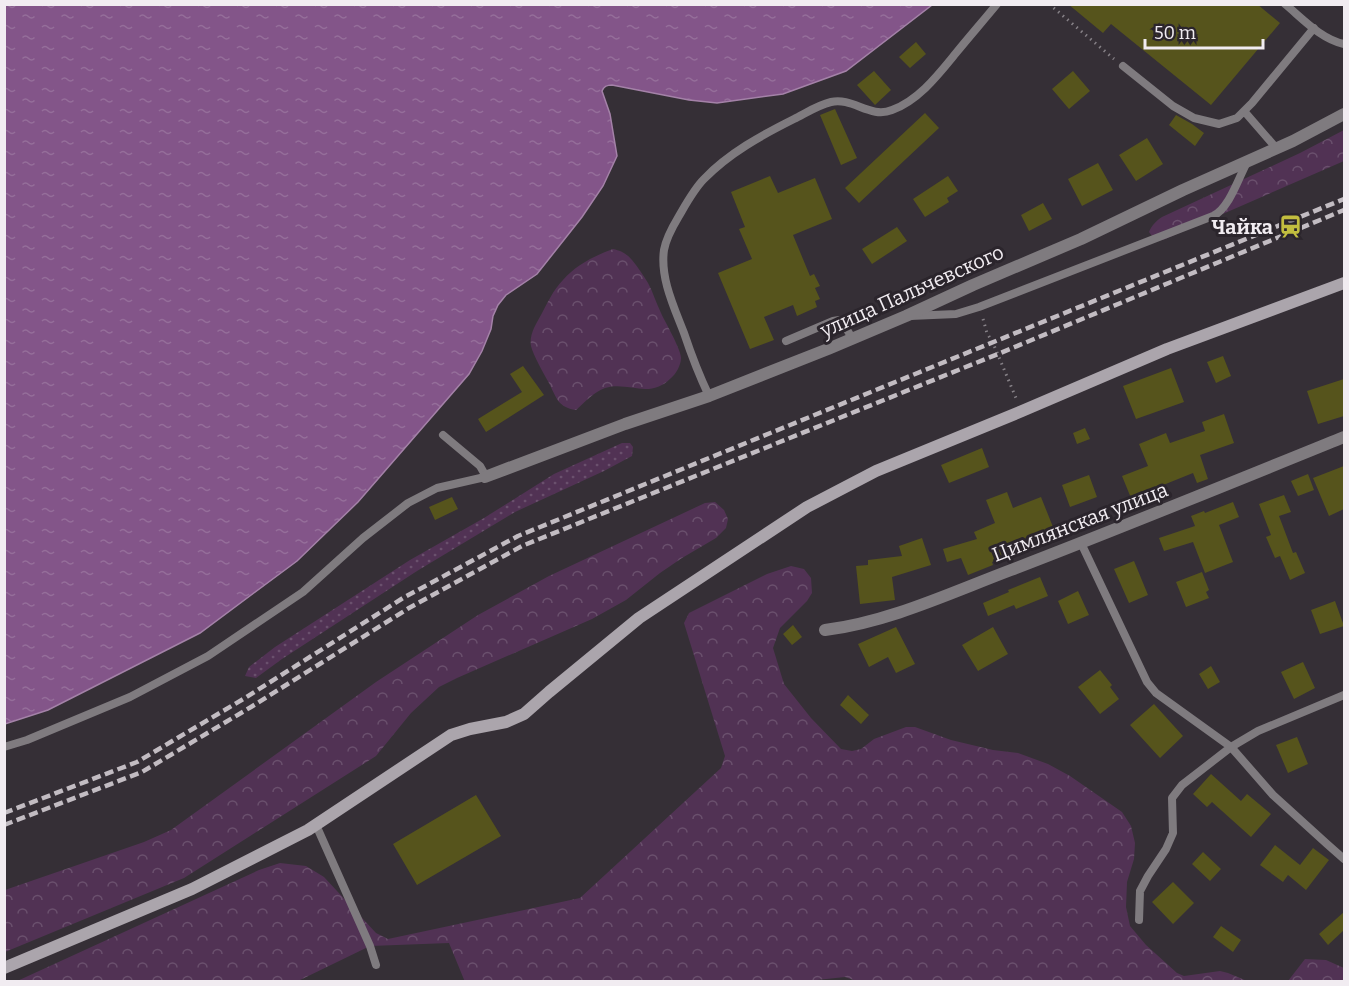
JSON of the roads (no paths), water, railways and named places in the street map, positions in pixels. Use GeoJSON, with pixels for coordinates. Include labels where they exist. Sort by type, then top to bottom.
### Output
{"type":"FeatureCollection","features":[{"type":"Feature","properties":{"kind":"main road"},"geometry":{"type":"LineString","coordinates":[[4,968],[192,889],[316,825],[451,735],[506,722],[524,714],[639,618],[827,496],[876,471],[1167,349],[1344,283]]}},
{"type":"Feature","properties":{"kind":"street","name":"улица Пальчевского"},"geometry":{"type":"LineString","coordinates":[[485,477],[625,424],[709,396],[828,349],[1081,239],[1276,149],[1344,114]]}},
{"type":"Feature","properties":{"kind":"street","name":"Цимлянская улица"},"geometry":{"type":"LineString","coordinates":[[825,630],[850,627],[907,610],[1344,437]]}},
{"type":"Feature","properties":{"kind":"lane"},"geometry":{"type":"LineString","coordinates":[[709,396],[700,378],[666,283],[664,262],[664,249],[672,227],[703,180],[741,148],[830,102],[841,101],[882,113],[907,102],[929,85],[997,4]]}},
{"type":"Feature","properties":{"kind":"lane"},"geometry":{"type":"LineString","coordinates":[[1285,4],[1314,28],[1335,42],[1344,44]]}},
{"type":"Feature","properties":{"kind":"lane"},"geometry":{"type":"LineString","coordinates":[[1123,66],[1173,106],[1194,118],[1219,124],[1237,118],[1252,103],[1314,28]]}},
{"type":"Feature","properties":{"kind":"lane"},"geometry":{"type":"LineString","coordinates":[[1244,111],[1276,149]]}},
{"type":"Feature","properties":{"kind":"lane"},"geometry":{"type":"LineString","coordinates":[[906,316],[957,314],[980,307],[1218,214],[1224,207],[1247,162]]}},
{"type":"Feature","properties":{"kind":"lane"},"geometry":{"type":"LineString","coordinates":[[786,341],[839,320],[843,322],[852,338]]}},
{"type":"Feature","properties":{"kind":"lane"},"geometry":{"type":"LineString","coordinates":[[4,747],[27,740],[130,697],[208,656],[303,592],[363,538],[408,503],[437,488],[485,477],[480,466],[443,435]]}},
{"type":"Feature","properties":{"kind":"lane"},"geometry":{"type":"LineString","coordinates":[[1081,543],[1147,682],[1156,693],[1231,747],[1273,795],[1344,859]]}},
{"type":"Feature","properties":{"kind":"lane"},"geometry":{"type":"LineString","coordinates":[[1139,920],[1140,891],[1166,849],[1173,833],[1172,798],[1182,785],[1231,747],[1258,731],[1344,695]]}},
{"type":"Feature","properties":{"kind":"lane"},"geometry":{"type":"LineString","coordinates":[[316,825],[370,946],[376,965]]}},
{"type":"Feature","properties":{"kind":"water"},"geometry":{"type":"Polygon","coordinates":[[[4,5],[932,5],[846,71],[783,94],[717,103],[612,85],[605,87],[602,91],[610,114],[617,156],[603,186],[582,217],[537,274],[506,295],[498,305],[482,351],[469,374],[358,502],[297,561],[200,633],[48,710],[5,724],[4,5]]]}},
{"type":"Feature","properties":{"kind":"railway"},"geometry":{"type":"LineString","coordinates":[[4,813],[137,762],[245,698],[403,598],[518,536],[1344,199]]}},
{"type":"Feature","properties":{"kind":"railway"},"geometry":{"type":"LineString","coordinates":[[4,825],[142,772],[409,608],[522,546],[998,354],[1344,210]]}},
{"type":"Feature","properties":{"kind":"place","name":"Чайка"},"geometry":{"type":"Point","coordinates":[1291,227]}}]}
